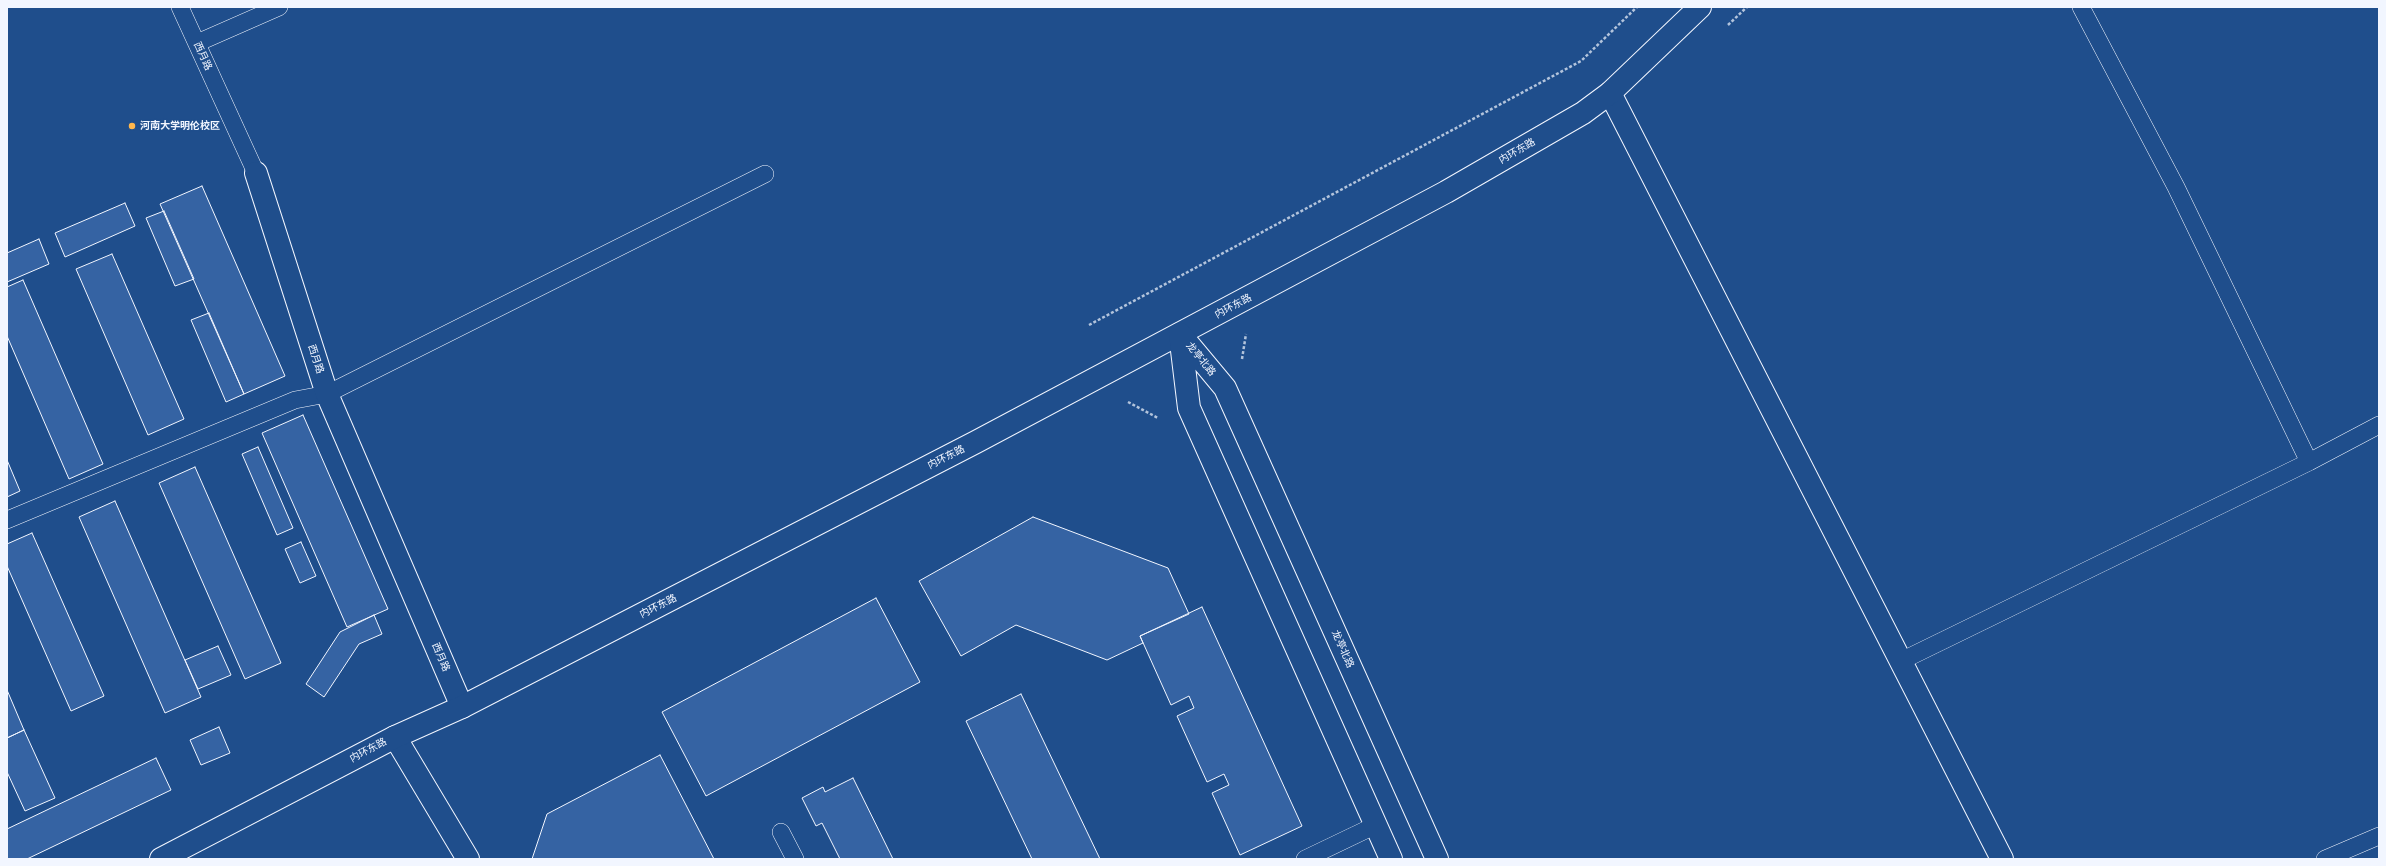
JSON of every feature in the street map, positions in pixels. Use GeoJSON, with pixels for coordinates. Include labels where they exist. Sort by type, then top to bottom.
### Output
{"type":"FeatureCollection","features":[{"type":"Feature","properties":{"kind":"street","name":"内环东路"},"geometry":{"type":"LineString","coordinates":[[161,859],[395,736],[462,707],[976,442],[1446,192],[1583,113],[1610,94],[1700,7]]}},
{"type":"Feature","properties":{"kind":"street"},"geometry":{"type":"LineString","coordinates":[[1610,94],[2002,859]]}},
{"type":"Feature","properties":{"kind":"street","name":"西月路"},"geometry":{"type":"LineString","coordinates":[[256,173],[327,394],[462,707]]}},
{"type":"Feature","properties":{"kind":"street","name":"龙亭北路"},"geometry":{"type":"LineString","coordinates":[[1180,334],[1189,408],[1391,859]]}},
{"type":"Feature","properties":{"kind":"street","name":"龙亭北路"},"geometry":{"type":"LineString","coordinates":[[1180,334],[1225,388],[1437,859]]}},
{"type":"Feature","properties":{"kind":"street"},"geometry":{"type":"LineString","coordinates":[[395,736],[468,859]]}},
{"type":"Feature","properties":{"kind":"lane","name":"西月路"},"geometry":{"type":"LineString","coordinates":[[180,7],[256,173]]}},
{"type":"Feature","properties":{"kind":"lane"},"geometry":{"type":"LineString","coordinates":[[197,43],[279,7]]}},
{"type":"Feature","properties":{"kind":"lane"},"geometry":{"type":"LineString","coordinates":[[2081,7],[2176,187],[2309,462]]}},
{"type":"Feature","properties":{"kind":"lane"},"geometry":{"type":"LineString","coordinates":[[7,520],[295,400],[327,394],[764,174]]}},
{"type":"Feature","properties":{"kind":"lane"},"geometry":{"type":"LineString","coordinates":[[1901,661],[2309,462],[2379,425]]}},
{"type":"Feature","properties":{"kind":"lane"},"geometry":{"type":"LineString","coordinates":[[1305,859],[1376,825]]}},
{"type":"Feature","properties":{"kind":"lane"},"geometry":{"type":"LineString","coordinates":[[781,832],[795,859]]}},
{"type":"Feature","properties":{"kind":"lane"},"geometry":{"type":"LineString","coordinates":[[2325,859],[2379,836]]}},
{"type":"Feature","properties":{"kind":"path"},"geometry":{"type":"LineString","coordinates":[[1089,325],[1581,60],[1636,7]]}},
{"type":"Feature","properties":{"kind":"path"},"geometry":{"type":"LineString","coordinates":[[1725,28],[1747,7]]}},
{"type":"Feature","properties":{"kind":"path"},"geometry":{"type":"LineString","coordinates":[[1240,366],[1246,332]]}},
{"type":"Feature","properties":{"kind":"building"},"geometry":{"type":"Polygon","coordinates":[[[202,186],[285,376],[244,394],[160,204],[202,186]]]}},
{"type":"Feature","properties":{"kind":"building"},"geometry":{"type":"Polygon","coordinates":[[[125,203],[135,226],[65,257],[55,233],[125,203]]]}},
{"type":"Feature","properties":{"kind":"building"},"geometry":{"type":"Polygon","coordinates":[[[164,211],[194,279],[175,286],[146,218],[164,211]]]}},
{"type":"Feature","properties":{"kind":"building"},"geometry":{"type":"Polygon","coordinates":[[[39,239],[49,264],[7,282],[7,253],[39,239]]]}},
{"type":"Feature","properties":{"kind":"building"},"geometry":{"type":"Polygon","coordinates":[[[112,254],[184,419],[148,435],[76,269],[112,254]]]}},
{"type":"Feature","properties":{"kind":"building"},"geometry":{"type":"Polygon","coordinates":[[[23,280],[103,464],[69,479],[7,336],[7,287],[23,280]]]}},
{"type":"Feature","properties":{"kind":"building"},"geometry":{"type":"Polygon","coordinates":[[[209,313],[244,394],[226,402],[191,320],[209,313]]]}},
{"type":"Feature","properties":{"kind":"building"},"geometry":{"type":"Polygon","coordinates":[[[303,415],[388,609],[347,627],[262,433],[303,415]]]}},
{"type":"Feature","properties":{"kind":"building"},"geometry":{"type":"Polygon","coordinates":[[[258,447],[293,528],[277,535],[242,454],[258,447]]]}},
{"type":"Feature","properties":{"kind":"building"},"geometry":{"type":"Polygon","coordinates":[[[7,460],[20,491],[7,497],[7,460]]]}},
{"type":"Feature","properties":{"kind":"building"},"geometry":{"type":"Polygon","coordinates":[[[195,467],[281,663],[245,679],[159,483],[195,467]]]}},
{"type":"Feature","properties":{"kind":"building"},"geometry":{"type":"Polygon","coordinates":[[[115,501],[201,697],[165,713],[79,517],[115,501]]]}},
{"type":"Feature","properties":{"kind":"building"},"geometry":{"type":"Polygon","coordinates":[[[1033,517],[1168,568],[1189,614],[1140,636],[1143,643],[1107,660],[1016,625],[961,656],[919,581],[1033,517]]]}},
{"type":"Feature","properties":{"kind":"building"},"geometry":{"type":"Polygon","coordinates":[[[32,533],[104,696],[71,711],[7,566],[7,544],[32,533]]]}},
{"type":"Feature","properties":{"kind":"building"},"geometry":{"type":"Polygon","coordinates":[[[301,542],[316,576],[300,583],[285,549],[301,542]]]}},
{"type":"Feature","properties":{"kind":"building"},"geometry":{"type":"Polygon","coordinates":[[[876,598],[920,682],[706,796],[662,712],[876,598]]]}},
{"type":"Feature","properties":{"kind":"building"},"geometry":{"type":"Polygon","coordinates":[[[1202,607],[1302,826],[1240,855],[1212,793],[1229,785],[1224,774],[1207,782],[1177,716],[1194,708],[1189,696],[1171,705],[1140,636],[1202,607]]]}},
{"type":"Feature","properties":{"kind":"building"},"geometry":{"type":"Polygon","coordinates":[[[374,615],[382,634],[359,644],[324,697],[306,684],[340,632],[374,615]]]}},
{"type":"Feature","properties":{"kind":"building"},"geometry":{"type":"Polygon","coordinates":[[[218,646],[231,675],[198,689],[185,660],[218,646]]]}},
{"type":"Feature","properties":{"kind":"building"},"geometry":{"type":"Polygon","coordinates":[[[7,690],[24,730],[7,738],[7,690]]]}},
{"type":"Feature","properties":{"kind":"building"},"geometry":{"type":"Polygon","coordinates":[[[1021,694],[1100,859],[1032,859],[966,721],[1021,694]]]}},
{"type":"Feature","properties":{"kind":"building"},"geometry":{"type":"Polygon","coordinates":[[[219,727],[230,753],[201,765],[190,740],[219,727]]]}},
{"type":"Feature","properties":{"kind":"building"},"geometry":{"type":"Polygon","coordinates":[[[24,730],[55,798],[25,811],[7,772],[7,738],[24,730]]]}},
{"type":"Feature","properties":{"kind":"building"},"geometry":{"type":"Polygon","coordinates":[[[660,755],[714,859],[532,859],[547,814],[660,755]]]}},
{"type":"Feature","properties":{"kind":"building"},"geometry":{"type":"Polygon","coordinates":[[[156,758],[171,790],[27,859],[7,859],[7,829],[156,758]]]}},
{"type":"Feature","properties":{"kind":"building"},"geometry":{"type":"Polygon","coordinates":[[[853,778],[893,859],[840,859],[822,823],[816,826],[802,798],[823,787],[825,792],[853,778]]]}},
{"type":"Feature","properties":{"kind":"place","name":"河南大学明伦校区"},"geometry":{"type":"Point","coordinates":[132,126]}}]}
